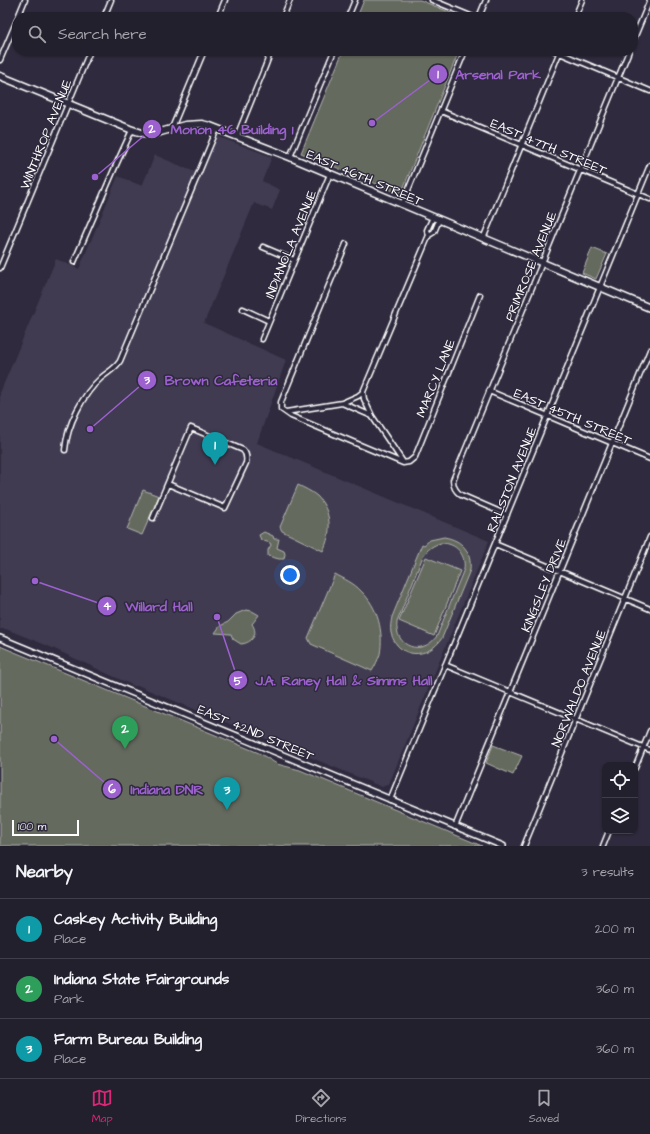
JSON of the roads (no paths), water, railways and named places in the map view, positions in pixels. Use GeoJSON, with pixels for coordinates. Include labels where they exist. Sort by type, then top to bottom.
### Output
{"type":"FeatureCollection","features":[{"type":"Feature","properties":{"kind":"main road","name":"EAST 46TH STREET"},"geometry":{"type":"LineString","coordinates":[[0,76],[132,130],[157,133],[185,125],[199,124],[237,136],[650,308]]}},
{"type":"Feature","properties":{"kind":"street"},"geometry":{"type":"LineString","coordinates":[[20,12],[25,0]]}},
{"type":"Feature","properties":{"kind":"street"},"geometry":{"type":"LineString","coordinates":[[106,12],[111,0]]}},
{"type":"Feature","properties":{"kind":"street"},"geometry":{"type":"LineString","coordinates":[[220,12],[225,0]]}},
{"type":"Feature","properties":{"kind":"street"},"geometry":{"type":"LineString","coordinates":[[285,12],[290,0]]}},
{"type":"Feature","properties":{"kind":"street"},"geometry":{"type":"LineString","coordinates":[[350,12],[355,0]]}},
{"type":"Feature","properties":{"kind":"street"},"geometry":{"type":"LineString","coordinates":[[432,0],[461,12]]}},
{"type":"Feature","properties":{"kind":"street"},"geometry":{"type":"LineString","coordinates":[[481,12],[486,0]]}},
{"type":"Feature","properties":{"kind":"street"},"geometry":{"type":"LineString","coordinates":[[576,12],[582,0]]}},
{"type":"Feature","properties":{"kind":"street"},"geometry":{"type":"LineString","coordinates":[[638,29],[650,0]]}},
{"type":"Feature","properties":{"kind":"street"},"geometry":{"type":"LineString","coordinates":[[0,60],[12,32]]}},
{"type":"Feature","properties":{"kind":"street","name":"WINTHROP AVENUE"},"geometry":{"type":"LineString","coordinates":[[0,268],[88,56]]}},
{"type":"Feature","properties":{"kind":"street"},"geometry":{"type":"LineString","coordinates":[[172,128],[202,56]]}},
{"type":"Feature","properties":{"kind":"street"},"geometry":{"type":"LineString","coordinates":[[237,136],[269,56]]}},
{"type":"Feature","properties":{"kind":"street"},"geometry":{"type":"LineString","coordinates":[[290,158],[332,56]]}},
{"type":"Feature","properties":{"kind":"street"},"geometry":{"type":"LineString","coordinates":[[402,204],[463,56]]}},
{"type":"Feature","properties":{"kind":"street"},"geometry":{"type":"LineString","coordinates":[[483,239],[556,56]]}},
{"type":"Feature","properties":{"kind":"street"},"geometry":{"type":"LineString","coordinates":[[568,56],[650,90]]}},
{"type":"Feature","properties":{"kind":"street","name":"PRIMROSE AVENUE"},"geometry":{"type":"LineString","coordinates":[[507,515],[461,495],[455,489],[453,484],[454,478],[627,56]]}},
{"type":"Feature","properties":{"kind":"street","name":"EAST 47TH STREET"},"geometry":{"type":"LineString","coordinates":[[441,111],[650,199]]}},
{"type":"Feature","properties":{"kind":"street"},"geometry":{"type":"LineString","coordinates":[[66,450],[66,444],[72,423],[84,399],[91,388],[117,366],[120,361],[217,129]]}},
{"type":"Feature","properties":{"kind":"street"},"geometry":{"type":"LineString","coordinates":[[74,262],[132,130]]}},
{"type":"Feature","properties":{"kind":"street","name":"RALSTON AVENUE"},"geometry":{"type":"LineString","coordinates":[[390,800],[650,166]]}},
{"type":"Feature","properties":{"kind":"street","name":"INDIANOLA AVENUE"},"geometry":{"type":"LineString","coordinates":[[262,339],[330,174]]}},
{"type":"Feature","properties":{"kind":"street"},"geometry":{"type":"LineString","coordinates":[[429,235],[427,230],[436,219]]}},
{"type":"Feature","properties":{"kind":"street"},"geometry":{"type":"LineString","coordinates":[[286,412],[342,403],[358,396],[363,392],[429,235],[434,232],[436,219]]}},
{"type":"Feature","properties":{"kind":"street"},"geometry":{"type":"LineString","coordinates":[[346,244],[281,402],[281,409],[291,416],[403,463]]}},
{"type":"Feature","properties":{"kind":"street"},"geometry":{"type":"LineString","coordinates":[[263,247],[294,260]]}},
{"type":"Feature","properties":{"kind":"street","name":"MARCY LANE"},"geometry":{"type":"LineString","coordinates":[[403,463],[409,462],[415,457],[480,295]]}},
{"type":"Feature","properties":{"kind":"street"},"geometry":{"type":"LineString","coordinates":[[243,309],[269,321]]}},
{"type":"Feature","properties":{"kind":"street","name":"KINGSLEY DRIVE"},"geometry":{"type":"LineString","coordinates":[[456,827],[650,350]]}},
{"type":"Feature","properties":{"kind":"street","name":"EAST 45TH STREET"},"geometry":{"type":"LineString","coordinates":[[489,391],[650,459]]}},
{"type":"Feature","properties":{"kind":"street"},"geometry":{"type":"LineString","coordinates":[[363,392],[364,399],[372,416],[403,463]]}},
{"type":"Feature","properties":{"kind":"street"},"geometry":{"type":"LineString","coordinates":[[342,403],[372,416]]}},
{"type":"Feature","properties":{"kind":"street"},"geometry":{"type":"LineString","coordinates":[[153,518],[191,428],[246,452],[246,463],[225,508],[168,484]]}},
{"type":"Feature","properties":{"kind":"street","name":"NORWALDO AVENUE"},"geometry":{"type":"LineString","coordinates":[[524,846],[650,537]]}},
{"type":"Feature","properties":{"kind":"street"},"geometry":{"type":"LineString","coordinates":[[495,544],[650,609]]}},
{"type":"Feature","properties":{"kind":"street","name":"EAST 42ND STREET"},"geometry":{"type":"LineString","coordinates":[[0,638],[503,846]]}},
{"type":"Feature","properties":{"kind":"street"},"geometry":{"type":"LineString","coordinates":[[445,665],[650,750]]}},
{"type":"Feature","properties":{"kind":"street"},"geometry":{"type":"LineString","coordinates":[[637,762],[650,732]]}},
{"type":"Feature","properties":{"kind":"street"},"geometry":{"type":"LineString","coordinates":[[603,846],[608,834]]}},
{"type":"Feature","properties":{"kind":"place","name":"Arsenal Park"},"geometry":{"type":"Point","coordinates":[372,123]}},
{"type":"Feature","properties":{"kind":"place","name":"Monon 46 Building 1"},"geometry":{"type":"Point","coordinates":[95,177]}},
{"type":"Feature","properties":{"kind":"place","name":"Brown Cafeteria"},"geometry":{"type":"Point","coordinates":[90,429]}},
{"type":"Feature","properties":{"kind":"place","name":"Caskey Activity Building"},"geometry":{"type":"Point","coordinates":[215,465]}},
{"type":"Feature","properties":{"kind":"place","name":"Willard Hall"},"geometry":{"type":"Point","coordinates":[35,581]}},
{"type":"Feature","properties":{"kind":"place","name":"J.A. Raney Hall & Simms Hall"},"geometry":{"type":"Point","coordinates":[217,617]}},
{"type":"Feature","properties":{"kind":"place","name":"Indiana DNR"},"geometry":{"type":"Point","coordinates":[54,739]}},
{"type":"Feature","properties":{"kind":"place","name":"Indiana State Fairgrounds"},"geometry":{"type":"Point","coordinates":[125,749]}},
{"type":"Feature","properties":{"kind":"place","name":"Farm Bureau Building"},"geometry":{"type":"Point","coordinates":[227,810]}}]}
